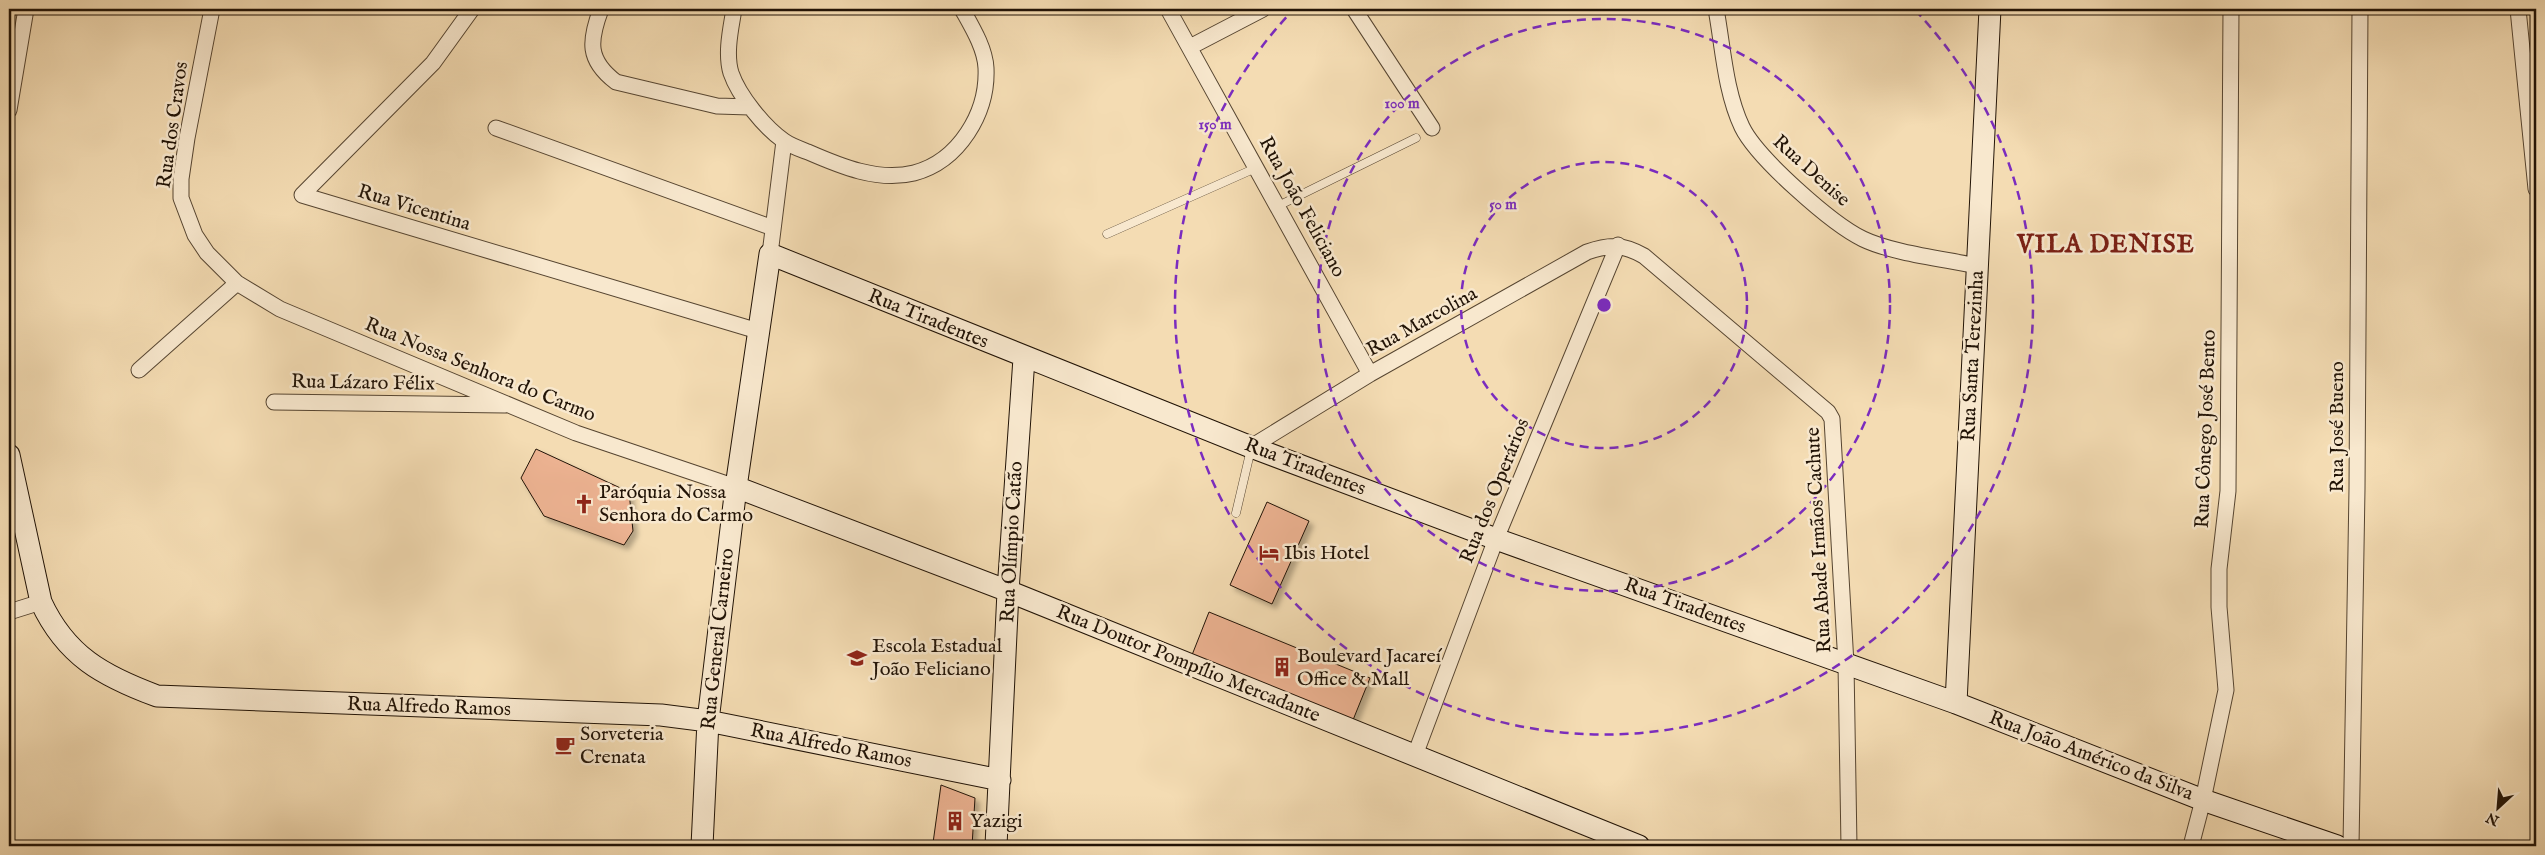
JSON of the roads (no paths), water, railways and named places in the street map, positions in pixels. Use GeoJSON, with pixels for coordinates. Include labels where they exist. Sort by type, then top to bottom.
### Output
{"type":"FeatureCollection","features":[{"type":"Feature","properties":{"kind":"main road","name":"Rua Santa Terezinha"},"geometry":{"type":"LineString","coordinates":[[1956,703],[1990,9]]}},
{"type":"Feature","properties":{"kind":"main road","name":"Rua General Carneiro"},"geometry":{"type":"LineString","coordinates":[[702,846],[708,721],[736,488],[770,254]]}},
{"type":"Feature","properties":{"kind":"main road","name":"Rua Tiradentes"},"geometry":{"type":"LineString","coordinates":[[770,254],[1024,358],[1251,447],[1496,539],[1846,664]]}},
{"type":"Feature","properties":{"kind":"main road","name":"Rua Olímpio Catão"},"geometry":{"type":"LineString","coordinates":[[996,846],[1008,591],[1024,358]]}},
{"type":"Feature","properties":{"kind":"main road","name":"Rua Alfredo Ramos"},"geometry":{"type":"LineString","coordinates":[[9,455],[41,602],[51,622],[68,645],[86,662],[114,678],[157,696],[661,715],[708,721],[1000,780]]}},
{"type":"Feature","properties":{"kind":"main road","name":"Rua Doutor Pompílio Mercadante"},"geometry":{"type":"LineString","coordinates":[[736,488],[1008,591],[1635,846]]}},
{"type":"Feature","properties":{"kind":"main road","name":"Rua João Américo da Silva"},"geometry":{"type":"LineString","coordinates":[[1846,664],[1956,703],[2203,800],[2337,846]]}},
{"type":"Feature","properties":{"kind":"street"},"geometry":{"type":"LineString","coordinates":[[9,110],[26,9]]}},
{"type":"Feature","properties":{"kind":"street","name":"Rua dos Cravos"},"geometry":{"type":"LineString","coordinates":[[212,9],[187,138],[181,178],[181,198],[195,236],[207,253],[222,266]]}},
{"type":"Feature","properties":{"kind":"street","name":"Rua Vicentina"},"geometry":{"type":"LineString","coordinates":[[472,9],[433,63],[302,196],[758,331]]}},
{"type":"Feature","properties":{"kind":"street"},"geometry":{"type":"LineString","coordinates":[[601,9],[594,26],[592,54],[603,72],[616,82],[717,106],[750,107]]}},
{"type":"Feature","properties":{"kind":"street"},"geometry":{"type":"LineString","coordinates":[[734,9],[729,40],[731,72],[750,107],[784,141],[863,173],[914,173],[935,164],[954,150],[979,114],[985,91],[986,67],[981,48],[962,9]]}},
{"type":"Feature","properties":{"kind":"street","name":"Rua João Feliciano"},"geometry":{"type":"LineString","coordinates":[[1168,9],[1258,167],[1370,374]]}},
{"type":"Feature","properties":{"kind":"street"},"geometry":{"type":"LineString","coordinates":[[1190,47],[1264,9]]}},
{"type":"Feature","properties":{"kind":"street"},"geometry":{"type":"LineString","coordinates":[[1354,9],[1432,128]]}},
{"type":"Feature","properties":{"kind":"street","name":"Rua Denise"},"geometry":{"type":"LineString","coordinates":[[1716,9],[1736,110],[1742,126],[1764,160],[1843,227],[1863,239],[1884,247],[1977,266]]}},
{"type":"Feature","properties":{"kind":"street","name":"Rua Cônego José Bento"},"geometry":{"type":"LineString","coordinates":[[2191,846],[2203,800],[2226,690],[2218,606],[2219,570],[2228,491],[2231,9]]}},
{"type":"Feature","properties":{"kind":"street","name":"Rua José Bueno"},"geometry":{"type":"LineString","coordinates":[[2350,846],[2357,480],[2360,9]]}},
{"type":"Feature","properties":{"kind":"street"},"geometry":{"type":"LineString","coordinates":[[2518,9],[2536,189]]}},
{"type":"Feature","properties":{"kind":"street"},"geometry":{"type":"LineString","coordinates":[[496,128],[773,228]]}},
{"type":"Feature","properties":{"kind":"street"},"geometry":{"type":"LineString","coordinates":[[770,254],[784,141]]}},
{"type":"Feature","properties":{"kind":"street","name":"Rua Marcolina"},"geometry":{"type":"LineString","coordinates":[[1251,447],[1370,374],[1588,252],[1602,246],[1618,245]]}},
{"type":"Feature","properties":{"kind":"street","name":"Rua dos Operários"},"geometry":{"type":"LineString","coordinates":[[1415,755],[1496,539],[1618,245]]}},
{"type":"Feature","properties":{"kind":"street","name":"Rua Abade Irmãos Cachute"},"geometry":{"type":"LineString","coordinates":[[1618,245],[1644,256],[1831,415],[1833,422],[1846,664],[1849,846]]}},
{"type":"Feature","properties":{"kind":"street","name":"Rua Nossa Senhora do Carmo"},"geometry":{"type":"LineString","coordinates":[[222,266],[237,283],[280,309],[576,432],[736,488]]}},
{"type":"Feature","properties":{"kind":"street"},"geometry":{"type":"LineString","coordinates":[[139,370],[237,283]]}},
{"type":"Feature","properties":{"kind":"street","name":"Rua Lázaro Félix"},"geometry":{"type":"LineString","coordinates":[[274,402],[512,405]]}},
{"type":"Feature","properties":{"kind":"street"},"geometry":{"type":"LineString","coordinates":[[9,612],[41,602]]}},
{"type":"Feature","properties":{"kind":"lane"},"geometry":{"type":"LineString","coordinates":[[1278,206],[1416,138]]}},
{"type":"Feature","properties":{"kind":"lane"},"geometry":{"type":"LineString","coordinates":[[1107,234],[1258,167]]}},
{"type":"Feature","properties":{"kind":"lane"},"geometry":{"type":"LineString","coordinates":[[1236,513],[1251,447]]}},
{"type":"Feature","properties":{"kind":"place","name":"Paróquia Nossa Senhora do Carmo"},"geometry":{"type":"Point","coordinates":[584,504]}},
{"type":"Feature","properties":{"kind":"place","name":"Ibis Hotel"},"geometry":{"type":"Point","coordinates":[1269,553]}},
{"type":"Feature","properties":{"kind":"place","name":"Escola Estadual João Feliciano"},"geometry":{"type":"Point","coordinates":[857,658]}},
{"type":"Feature","properties":{"kind":"place","name":"Boulevard Jacareí Office & Mall"},"geometry":{"type":"Point","coordinates":[1282,667]}},
{"type":"Feature","properties":{"kind":"place","name":"Sorveteria Crenata"},"geometry":{"type":"Point","coordinates":[565,745]}},
{"type":"Feature","properties":{"kind":"place","name":"Yazigi"},"geometry":{"type":"Point","coordinates":[955,821]}},
{"type":"Feature","properties":{"kind":"district","name":"VILA DENISE"},"geometry":{"type":"Point","coordinates":[2106,245]}}]}
